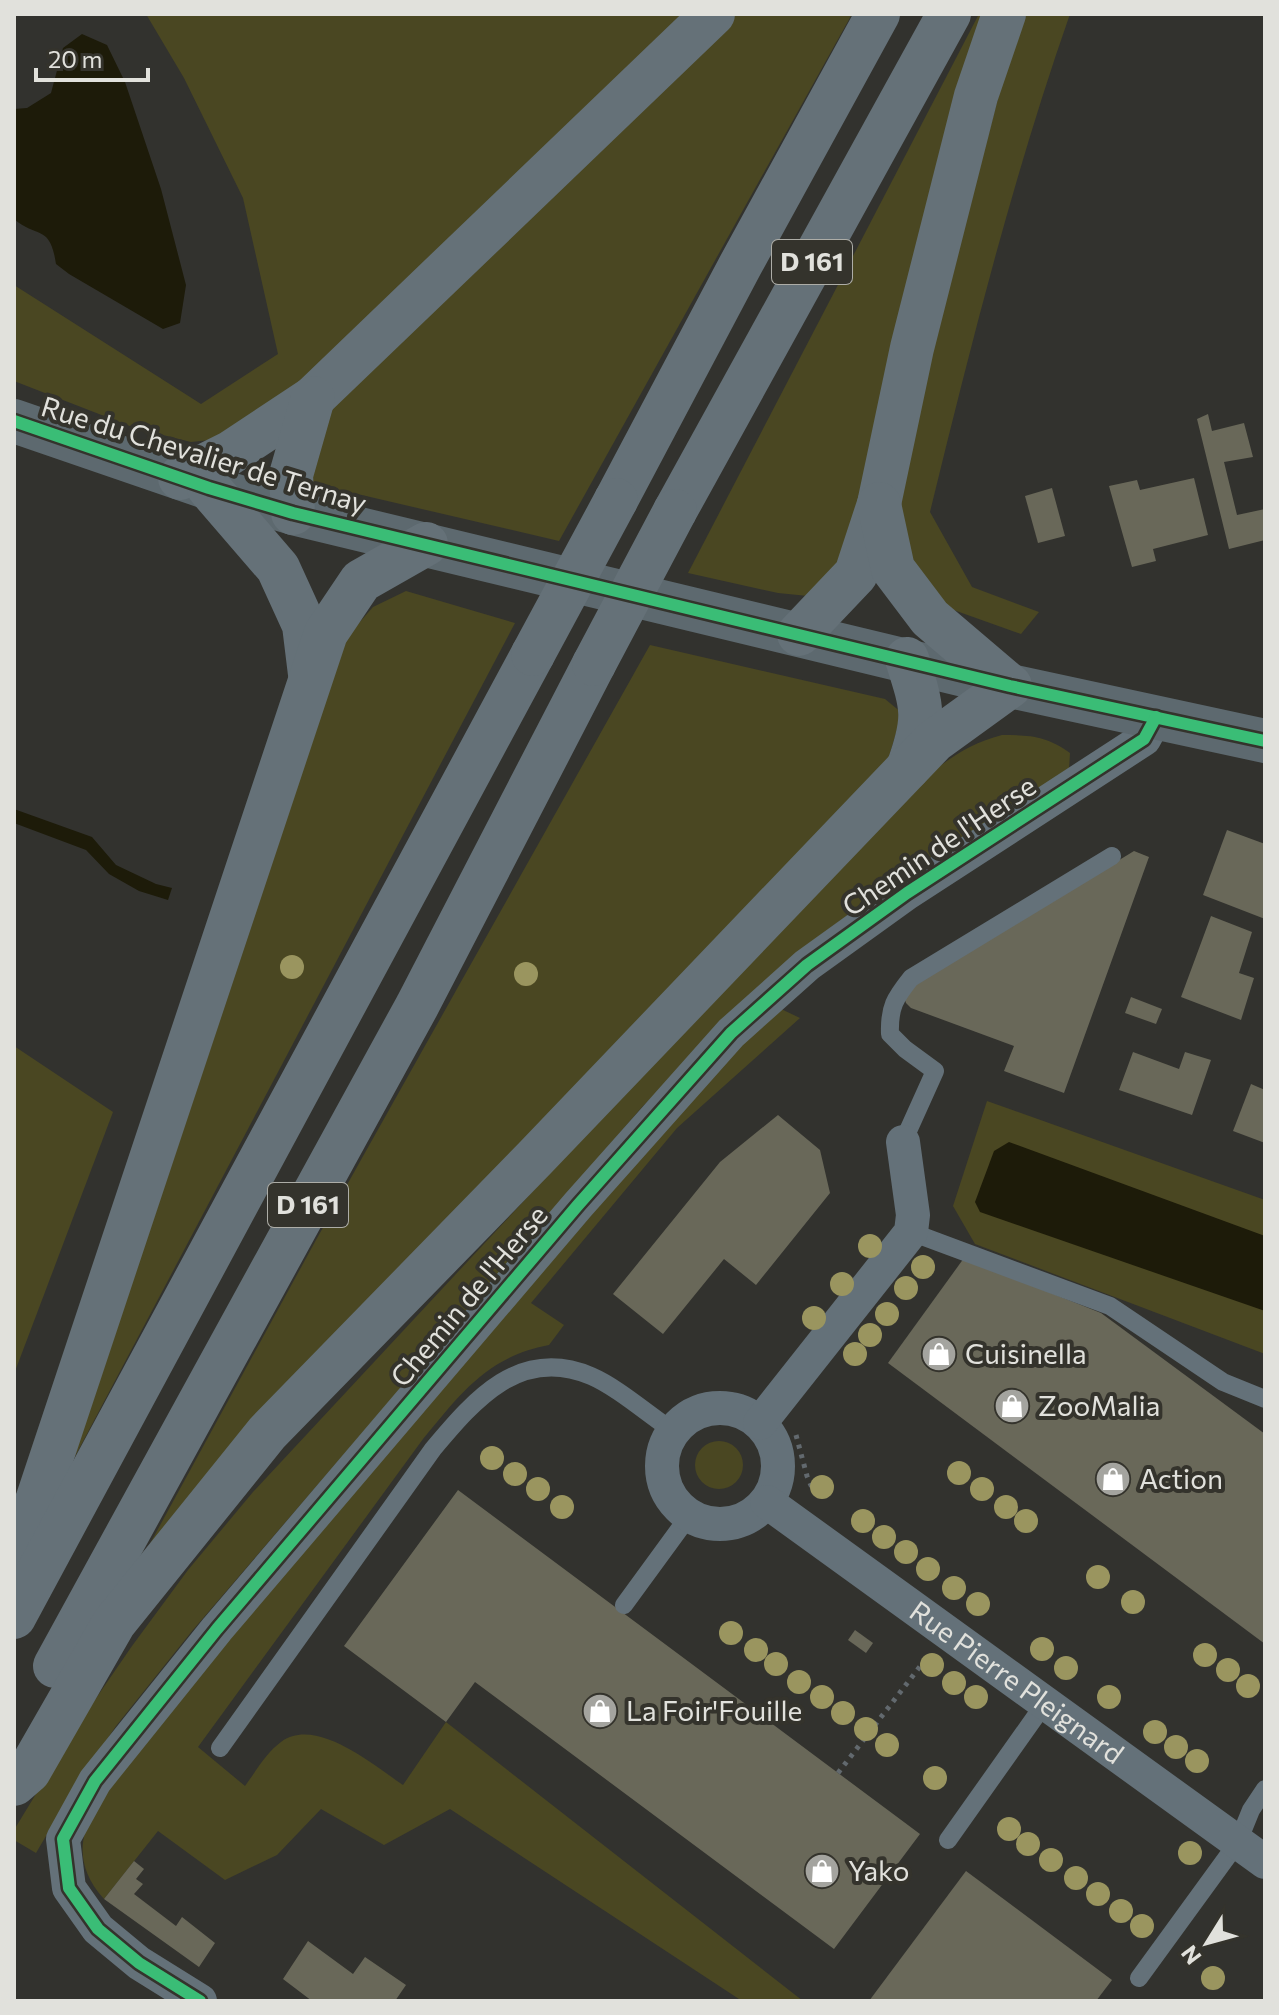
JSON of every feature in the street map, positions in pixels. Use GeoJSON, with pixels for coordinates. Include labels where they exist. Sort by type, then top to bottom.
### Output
{"type":"FeatureCollection","features":[{"type":"Feature","properties":{"kind":"main road"},"geometry":{"type":"LineString","coordinates":[[311,678],[304,625],[278,568],[195,483],[230,453],[313,398],[713,14]]}},
{"type":"Feature","properties":{"kind":"main road","name":"D 161"},"geometry":{"type":"LineString","coordinates":[[14,1617],[878,14]]}},
{"type":"Feature","properties":{"kind":"main road","name":"D 161"},"geometry":{"type":"LineString","coordinates":[[14,1742],[417,1006],[675,511],[949,14]]}},
{"type":"Feature","properties":{"kind":"main road"},"geometry":{"type":"LineString","coordinates":[[799,634],[856,574],[879,504],[912,348],[976,96],[1004,14]]}},
{"type":"Feature","properties":{"kind":"main road"},"geometry":{"type":"LineString","coordinates":[[293,513],[291,475],[313,398]]}},
{"type":"Feature","properties":{"kind":"main road"},"geometry":{"type":"LineString","coordinates":[[14,1784],[29,1771],[114,1623],[267,1433],[934,741],[1010,686],[930,618],[893,569],[879,504]]}},
{"type":"Feature","properties":{"kind":"main road"},"geometry":{"type":"LineString","coordinates":[[14,1551],[37,1501],[326,633],[361,581],[426,544]]}},
{"type":"Feature","properties":{"kind":"main road"},"geometry":{"type":"LineString","coordinates":[[907,659],[920,701],[921,722],[921,733],[908,768]]}},
{"type":"Feature","properties":{"kind":"street","name":"Rue du Chevalier de Ternay"},"geometry":{"type":"LineString","coordinates":[[14,421],[293,513],[1010,686],[1265,741]]}},
{"type":"Feature","properties":{"kind":"street","name":"Chemin de l'Herse"},"geometry":{"type":"LineString","coordinates":[[200,2001],[139,1963],[98,1929],[69,1888],[63,1839],[95,1781],[217,1629],[568,1217],[731,1033],[807,965],[907,893],[1144,739],[1156,717]]}},
{"type":"Feature","properties":{"kind":"street"},"geometry":{"type":"LineString","coordinates":[[760,1423],[911,1232],[913,1215],[903,1142]]}},
{"type":"Feature","properties":{"kind":"street"},"geometry":{"type":"LineString","coordinates":[[725,1407],[744,1412],[760,1423],[771,1436],[779,1469],[776,1486],[767,1502],[755,1514],[730,1523],[705,1523],[689,1516],[675,1502],[666,1486],[661,1467],[664,1448],[673,1431],[687,1417],[705,1409],[725,1407]]}},
{"type":"Feature","properties":{"kind":"street","name":"Rue Pierre Pleignard"},"geometry":{"type":"LineString","coordinates":[[767,1502],[1265,1862]]}},
{"type":"Feature","properties":{"kind":"lane"},"geometry":{"type":"LineString","coordinates":[[903,1142],[935,1071],[890,1034],[889,1014],[897,995],[911,978],[1112,856]]}},
{"type":"Feature","properties":{"kind":"lane"},"geometry":{"type":"LineString","coordinates":[[911,1232],[1110,1306],[1223,1382],[1265,1399]]}},
{"type":"Feature","properties":{"kind":"lane"},"geometry":{"type":"LineString","coordinates":[[220,1748],[433,1449],[467,1409],[503,1379],[539,1367],[567,1368],[593,1377],[673,1431]]}},
{"type":"Feature","properties":{"kind":"lane"},"geometry":{"type":"LineString","coordinates":[[624,1605],[689,1516]]}},
{"type":"Feature","properties":{"kind":"lane"},"geometry":{"type":"LineString","coordinates":[[948,1840],[1045,1703]]}},
{"type":"Feature","properties":{"kind":"lane"},"geometry":{"type":"LineString","coordinates":[[1139,1978],[1238,1842],[1251,1810],[1265,1789]]}},
{"type":"Feature","properties":{"kind":"path"},"geometry":{"type":"LineString","coordinates":[[795,1431],[807,1476],[819,1502]]}},
{"type":"Feature","properties":{"kind":"path"},"geometry":{"type":"LineString","coordinates":[[838,1773],[931,1652],[950,1636]]}},
{"type":"Feature","properties":{"kind":"shaded area"},"geometry":{"type":"Polygon","coordinates":[[[146,14],[686,14],[291,393],[210,440],[191,442],[135,428],[14,381],[14,285],[201,404],[278,354],[243,198],[184,78],[146,14]]]}},
{"type":"Feature","properties":{"kind":"shaded area"},"geometry":{"type":"Polygon","coordinates":[[[728,14],[852,14],[559,541],[306,482],[314,422],[728,14]]]}},
{"type":"Feature","properties":{"kind":"shaded area"},"geometry":{"type":"Polygon","coordinates":[[[979,14],[991,14],[853,548],[808,596],[778,593],[688,573],[979,14]]]}},
{"type":"Feature","properties":{"kind":"shaded area"},"geometry":{"type":"Polygon","coordinates":[[[1020,14],[1070,14],[1011,199],[930,512],[972,587],[1039,612],[1021,634],[948,608],[908,562],[900,536],[900,472],[1020,14]]]}},
{"type":"Feature","properties":{"kind":"shaded area"},"geometry":{"type":"Polygon","coordinates":[[[82,34],[107,45],[125,82],[161,189],[186,285],[180,323],[163,329],[69,274],[56,264],[46,237],[14,219],[14,109],[27,108],[51,93],[63,48],[82,34]]]}},
{"type":"Feature","properties":{"kind":"shaded area"},"geometry":{"type":"Polygon","coordinates":[[[406,591],[515,623],[60,1485],[337,648],[373,607],[406,591]]]}},
{"type":"Feature","properties":{"kind":"shaded area"},"geometry":{"type":"Polygon","coordinates":[[[650,645],[885,699],[902,713],[885,770],[123,1593],[316,1240],[650,645]]]}},
{"type":"Feature","properties":{"kind":"shaded area"},"geometry":{"type":"Polygon","coordinates":[[[1002,735],[1030,736],[1054,743],[1070,753],[1069,770],[910,870],[819,936],[642,1107],[192,1631],[116,1726],[36,1853],[14,1840],[14,1830],[81,1720],[188,1570],[253,1492],[922,780],[960,753],[1002,735]]]}},
{"type":"Feature","properties":{"kind":"shaded area"},"geometry":{"type":"Polygon","coordinates":[[[14,809],[92,837],[116,865],[172,888],[168,900],[139,891],[109,874],[86,850],[14,823],[14,809]]]}},
{"type":"Feature","properties":{"kind":"shaded area"},"geometry":{"type":"Polygon","coordinates":[[[779,1008],[800,1018],[677,1128],[531,1303],[564,1325],[549,1345],[509,1358],[463,1392],[423,1439],[198,1747],[245,1786],[281,1742],[295,1736],[311,1735],[344,1746],[403,1785],[446,1722],[803,2001],[742,2001],[450,1809],[384,1845],[321,1809],[277,1855],[225,1880],[158,1831],[104,1899],[89,1878],[83,1858],[84,1839],[100,1801],[139,1745],[731,1054],[779,1008]]]}},
{"type":"Feature","properties":{"kind":"shaded area"},"geometry":{"type":"Polygon","coordinates":[[[14,1046],[113,1112],[14,1374],[14,1046]]]}},
{"type":"Feature","properties":{"kind":"shaded area"},"geometry":{"type":"Polygon","coordinates":[[[987,1101],[1265,1200],[1265,1354],[975,1244],[953,1206],[987,1101]]]}},
{"type":"Feature","properties":{"kind":"shaded area"},"geometry":{"type":"Polygon","coordinates":[[[1009,1142],[1265,1236],[1265,1311],[980,1212],[975,1202],[994,1151],[1009,1142]]]}},
{"type":"Feature","properties":{"kind":"shaded area"},"geometry":{"type":"Polygon","coordinates":[[[719,1441],[736,1448],[743,1465],[736,1482],[719,1489],[702,1482],[695,1465],[702,1448],[719,1441]]]}},
{"type":"Feature","properties":{"kind":"building"},"geometry":{"type":"Polygon","coordinates":[[[1208,414],[1212,431],[1244,423],[1253,457],[1224,462],[1237,515],[1265,509],[1265,540],[1229,549],[1197,419],[1208,414]]]}},
{"type":"Feature","properties":{"kind":"building"},"geometry":{"type":"Polygon","coordinates":[[[1194,478],[1208,535],[1153,549],[1156,561],[1132,567],[1109,486],[1137,480],[1140,490],[1194,478]]]}},
{"type":"Feature","properties":{"kind":"building"},"geometry":{"type":"Polygon","coordinates":[[[1052,488],[1065,536],[1038,543],[1025,496],[1052,488]]]}},
{"type":"Feature","properties":{"kind":"building"},"geometry":{"type":"Polygon","coordinates":[[[1227,830],[1265,844],[1265,919],[1203,895],[1227,830]]]}},
{"type":"Feature","properties":{"kind":"building"},"geometry":{"type":"Polygon","coordinates":[[[1134,851],[1149,857],[1064,1093],[1004,1071],[1014,1046],[911,1008],[906,1003],[919,978],[926,978],[1134,851]]]}},
{"type":"Feature","properties":{"kind":"building"},"geometry":{"type":"Polygon","coordinates":[[[1211,916],[1252,932],[1239,973],[1254,978],[1241,1020],[1181,997],[1211,916]]]}},
{"type":"Feature","properties":{"kind":"building"},"geometry":{"type":"Polygon","coordinates":[[[1131,997],[1162,1009],[1156,1024],[1125,1013],[1131,997]]]}},
{"type":"Feature","properties":{"kind":"building"},"geometry":{"type":"Polygon","coordinates":[[[1133,1052],[1179,1069],[1185,1052],[1211,1060],[1192,1115],[1119,1090],[1133,1052]]]}},
{"type":"Feature","properties":{"kind":"building"},"geometry":{"type":"Polygon","coordinates":[[[1251,1084],[1265,1090],[1265,1143],[1233,1131],[1251,1084]]]}},
{"type":"Feature","properties":{"kind":"building"},"geometry":{"type":"Polygon","coordinates":[[[778,1115],[820,1150],[830,1193],[756,1285],[724,1259],[663,1334],[613,1294],[720,1162],[778,1115]]]}},
{"type":"Feature","properties":{"kind":"building"},"geometry":{"type":"Polygon","coordinates":[[[964,1258],[1101,1313],[1265,1434],[1265,1644],[888,1363],[964,1258]]]}},
{"type":"Feature","properties":{"kind":"building"},"geometry":{"type":"Polygon","coordinates":[[[458,1490],[920,1834],[834,1949],[475,1682],[446,1722],[344,1646],[458,1490]]]}},
{"type":"Feature","properties":{"kind":"building"},"geometry":{"type":"Polygon","coordinates":[[[855,1630],[873,1643],[866,1653],[848,1640],[855,1630]]]}},
{"type":"Feature","properties":{"kind":"building"},"geometry":{"type":"Polygon","coordinates":[[[134,1861],[144,1869],[136,1879],[143,1884],[134,1894],[176,1926],[182,1917],[215,1943],[199,1967],[104,1899],[134,1861]]]}},
{"type":"Feature","properties":{"kind":"building"},"geometry":{"type":"Polygon","coordinates":[[[966,1871],[1112,1980],[1096,2001],[869,2001],[966,1871]]]}},
{"type":"Feature","properties":{"kind":"building"},"geometry":{"type":"Polygon","coordinates":[[[308,1941],[353,1974],[365,1957],[406,1985],[395,2001],[312,2001],[283,1979],[308,1941]]]}},
{"type":"Feature","properties":{"kind":"cycle path"},"geometry":{"type":"LineString","coordinates":[[14,421],[209,488],[293,513],[1010,686],[1265,741]]}},
{"type":"Feature","properties":{"kind":"cycle path"},"geometry":{"type":"LineString","coordinates":[[200,2001],[139,1963],[98,1929],[69,1888],[63,1839],[95,1781],[217,1629],[578,1205],[731,1033],[807,965],[907,893],[1144,739],[1156,717]]}},
{"type":"Feature","properties":{"kind":"place","name":"Cuisinella"},"geometry":{"type":"Point","coordinates":[939,1354]}},
{"type":"Feature","properties":{"kind":"place","name":"ZooMalia"},"geometry":{"type":"Point","coordinates":[1012,1406]}},
{"type":"Feature","properties":{"kind":"place","name":"Action"},"geometry":{"type":"Point","coordinates":[1113,1479]}},
{"type":"Feature","properties":{"kind":"place","name":"La Foir'Fouille"},"geometry":{"type":"Point","coordinates":[600,1711]}},
{"type":"Feature","properties":{"kind":"place","name":"Yako"},"geometry":{"type":"Point","coordinates":[822,1871]}}]}
